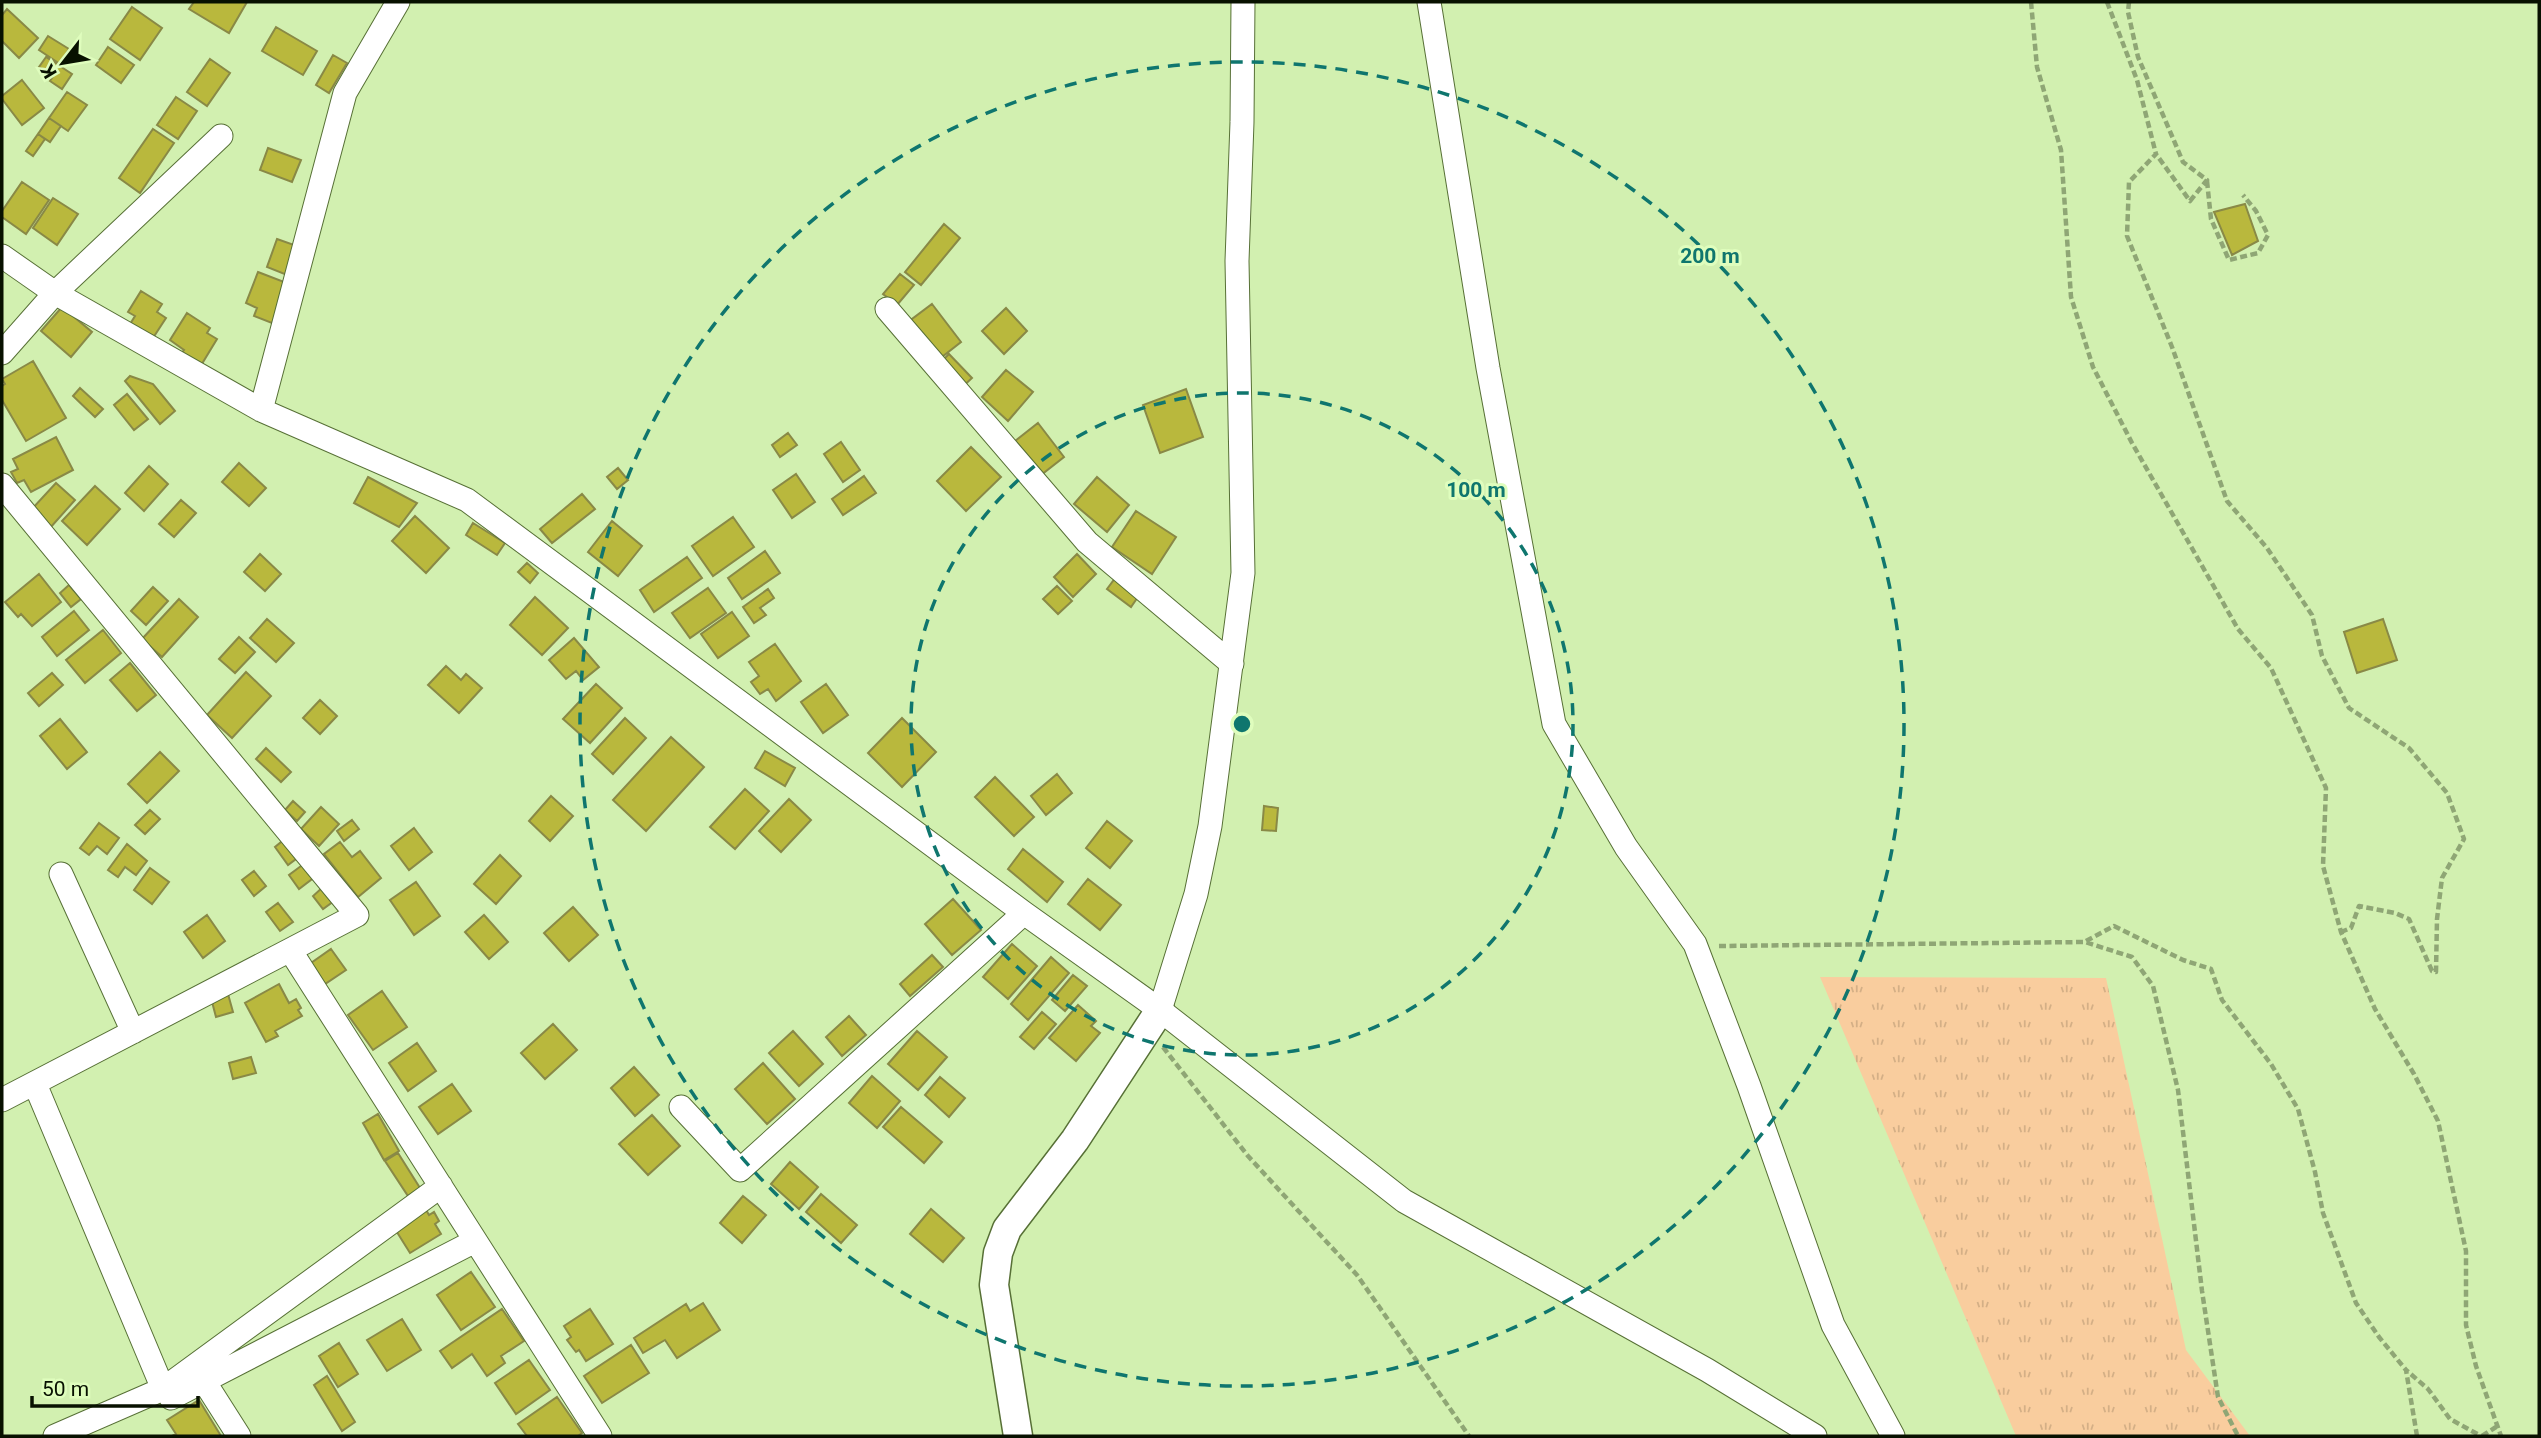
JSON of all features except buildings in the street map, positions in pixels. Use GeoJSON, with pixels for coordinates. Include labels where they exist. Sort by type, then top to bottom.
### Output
{"type":"FeatureCollection","features":[{"type":"Feature","properties":{"kind":"street"},"geometry":{"type":"LineString","coordinates":[[261,410],[345,93],[398,2]]}},
{"type":"Feature","properties":{"kind":"street"},"geometry":{"type":"LineString","coordinates":[[1018,1436],[994,1285],[998,1253],[1007,1229],[1075,1140],[1160,1010],[1196,894],[1210,826],[1243,573],[1237,261],[1243,2]]}},
{"type":"Feature","properties":{"kind":"street"},"geometry":{"type":"LineString","coordinates":[[1429,2],[1489,368],[1554,724],[1626,847],[1695,944],[1749,1086],[1833,1325],[1894,1436]]}},
{"type":"Feature","properties":{"kind":"street"},"geometry":{"type":"LineString","coordinates":[[2,353],[55,293],[221,136]]}},
{"type":"Feature","properties":{"kind":"street"},"geometry":{"type":"LineString","coordinates":[[2,256],[55,293],[261,410],[467,500],[1024,913],[1160,1010],[1404,1201],[1707,1370],[1815,1436]]}},
{"type":"Feature","properties":{"kind":"street"},"geometry":{"type":"LineString","coordinates":[[887,309],[1087,542],[1232,664]]}},
{"type":"Feature","properties":{"kind":"street"},"geometry":{"type":"LineString","coordinates":[[2,485],[357,915],[2,1100]]}},
{"type":"Feature","properties":{"kind":"street"},"geometry":{"type":"LineString","coordinates":[[61,874],[133,1032]]}},
{"type":"Feature","properties":{"kind":"street"},"geometry":{"type":"LineString","coordinates":[[681,1107],[740,1170],[1024,913]]}},
{"type":"Feature","properties":{"kind":"street"},"geometry":{"type":"LineString","coordinates":[[290,950],[600,1436]]}},
{"type":"Feature","properties":{"kind":"street"},"geometry":{"type":"LineString","coordinates":[[35,1084],[163,1389]]}},
{"type":"Feature","properties":{"kind":"street"},"geometry":{"type":"LineString","coordinates":[[55,1436],[163,1389],[441,1186]]}},
{"type":"Feature","properties":{"kind":"street"},"geometry":{"type":"LineString","coordinates":[[96,1436],[475,1241]]}},
{"type":"Feature","properties":{"kind":"street"},"geometry":{"type":"LineString","coordinates":[[204,1381],[239,1436]]}},
{"type":"Feature","properties":{"kind":"path"},"geometry":{"type":"LineString","coordinates":[[2031,2],[2037,67],[2061,150],[2071,297],[2092,368],[2238,629],[2271,668],[2326,788],[2323,866],[2341,932],[2375,1009],[2414,1074],[2438,1121],[2466,1251],[2466,1325],[2476,1366],[2501,1436]]}},
{"type":"Feature","properties":{"kind":"path"},"geometry":{"type":"LineString","coordinates":[[2107,2],[2137,79],[2157,154],[2190,201],[2207,180]]}},
{"type":"Feature","properties":{"kind":"path"},"geometry":{"type":"LineString","coordinates":[[2129,2],[2128,12],[2138,57],[2183,162],[2207,180],[2211,219],[2229,260],[2258,254],[2268,235],[2256,211],[2243,195]]}},
{"type":"Feature","properties":{"kind":"path"},"geometry":{"type":"LineString","coordinates":[[2127,53],[2136,46]]}},
{"type":"Feature","properties":{"kind":"path"},"geometry":{"type":"LineString","coordinates":[[2157,154],[2129,182],[2127,236],[2172,346],[2227,501],[2267,548],[2312,615],[2322,656],[2349,708],[2409,748],[2447,793],[2464,839],[2442,878],[2436,972],[2432,971],[2409,919],[2395,913],[2359,906],[2351,929],[2341,932]]}},
{"type":"Feature","properties":{"kind":"path"},"geometry":{"type":"LineString","coordinates":[[2085,942],[2113,926],[2183,960],[2211,969],[2222,1000],[2271,1065],[2298,1109],[2323,1213],[2356,1303],[2379,1337],[2406,1370],[2428,1389],[2450,1419],[2481,1436],[2496,1427]]}},
{"type":"Feature","properties":{"kind":"path"},"geometry":{"type":"LineString","coordinates":[[1695,944],[1734,947],[2085,942],[2132,957],[2153,986],[2178,1090],[2202,1291],[2218,1397],[2238,1436]]}},
{"type":"Feature","properties":{"kind":"path"},"geometry":{"type":"LineString","coordinates":[[1160,1010],[1157,1038],[1248,1156],[1357,1275],[1469,1436]]}},
{"type":"Feature","properties":{"kind":"path"},"geometry":{"type":"LineString","coordinates":[[2406,1370],[2417,1436]]}},
{"type":"Feature","properties":{"kind":"green space"},"geometry":{"type":"Polygon","coordinates":[[[1820,977],[2106,978],[2186,1350],[2250,1436],[2016,1436],[1820,977]]]}}]}
